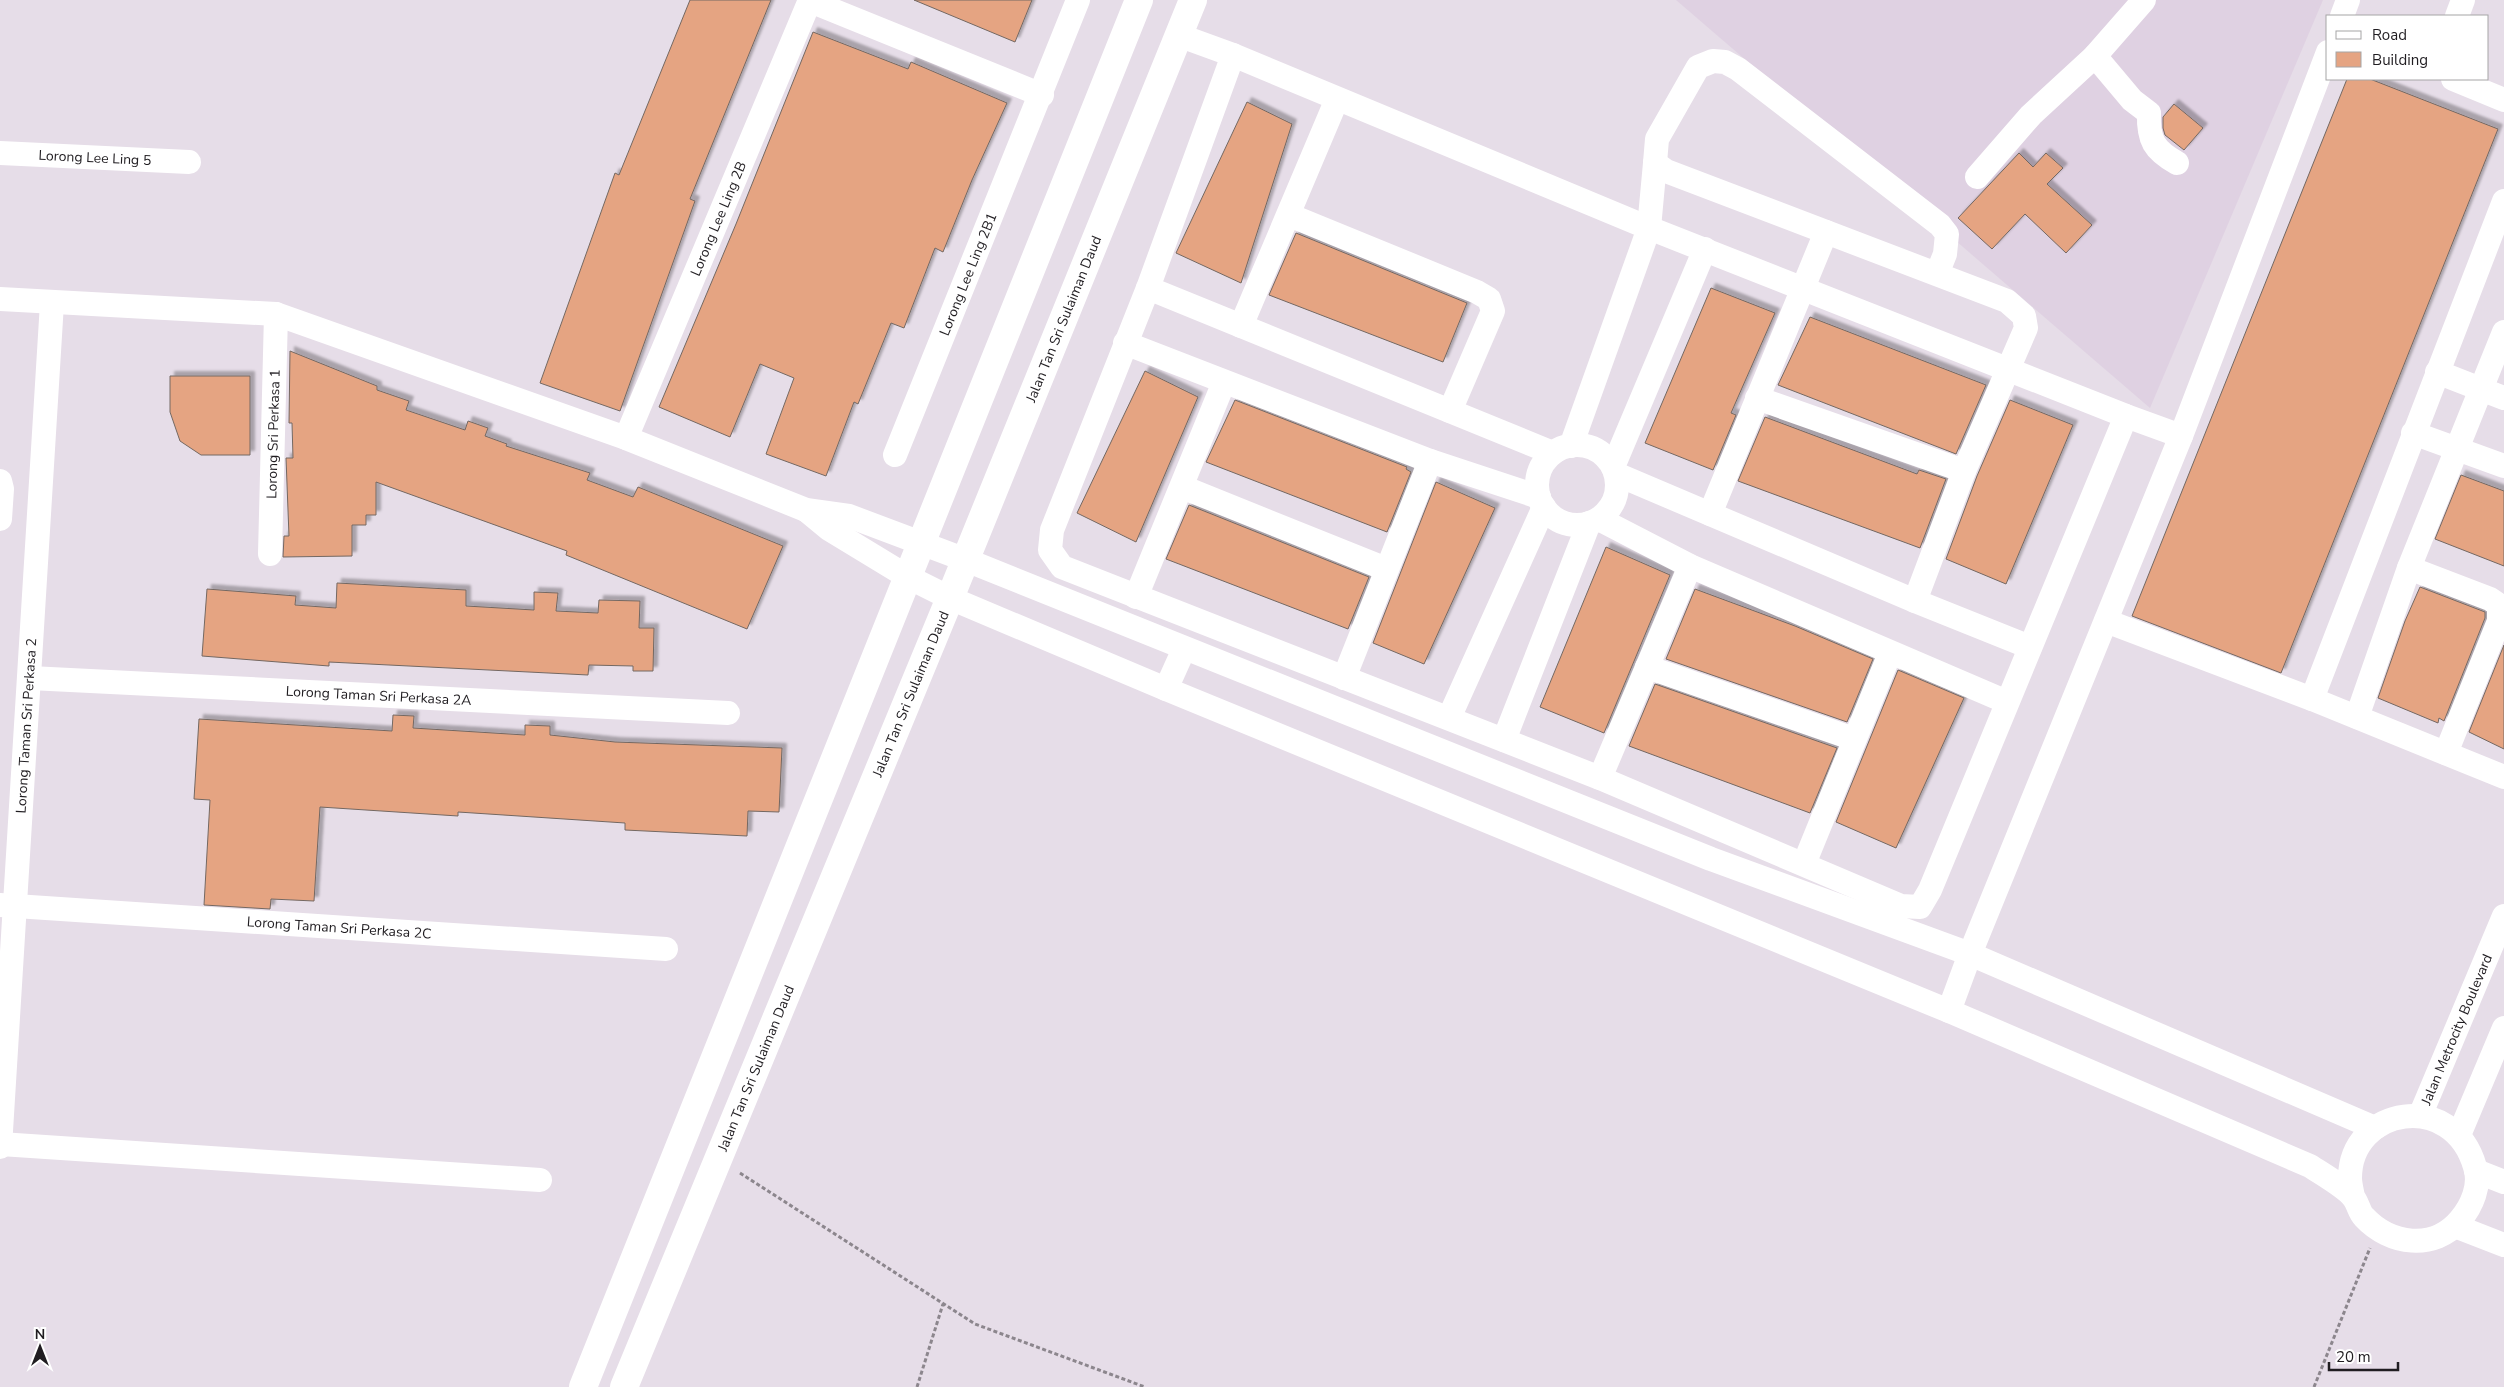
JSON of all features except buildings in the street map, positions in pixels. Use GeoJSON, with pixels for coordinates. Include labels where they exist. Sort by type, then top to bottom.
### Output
{"type":"FeatureCollection","features":[{"type":"Feature","properties":{"kind":"main road"},"geometry":{"type":"LineString","coordinates":[[583,1387],[1139,0]]}},
{"type":"Feature","properties":{"kind":"main road","name":"Jalan Tan Sri Sulaiman Daud"},"geometry":{"type":"LineString","coordinates":[[624,1387],[966,560],[1193,0]]}},
{"type":"Feature","properties":{"kind":"street","name":"Lorong Lee Ling 2B1"},"geometry":{"type":"LineString","coordinates":[[895,455],[1042,94],[1078,0]]}},
{"type":"Feature","properties":{"kind":"street"},"geometry":{"type":"LineString","coordinates":[[1976,178],[2031,115],[2094,56],[2144,0]]}},
{"type":"Feature","properties":{"kind":"street"},"geometry":{"type":"LineString","coordinates":[[2342,15],[2348,0]]}},
{"type":"Feature","properties":{"kind":"street"},"geometry":{"type":"LineString","coordinates":[[2457,15],[2463,0]]}},
{"type":"Feature","properties":{"kind":"street"},"geometry":{"type":"LineString","coordinates":[[810,1],[1042,94]]}},
{"type":"Feature","properties":{"kind":"street","name":"Lorong Lee Ling 2B"},"geometry":{"type":"LineString","coordinates":[[626,438],[810,1]]}},
{"type":"Feature","properties":{"kind":"street"},"geometry":{"type":"LineString","coordinates":[[1178,35],[1233,54],[1649,228],[2126,416],[2182,436]]}},
{"type":"Feature","properties":{"kind":"street"},"geometry":{"type":"LineString","coordinates":[[1233,54],[1148,288],[1052,530],[1050,550],[1062,567],[1136,597],[1600,778],[1901,906],[1920,907],[1930,890],[2126,416]]}},
{"type":"Feature","properties":{"kind":"street"},"geometry":{"type":"LineString","coordinates":[[2094,56],[2132,100],[2149,113],[2148,129],[2154,145],[2160,153],[2177,163]]}},
{"type":"Feature","properties":{"kind":"street"},"geometry":{"type":"LineString","coordinates":[[1949,1011],[1970,954],[2182,436],[2326,57]]}},
{"type":"Feature","properties":{"kind":"street"},"geometry":{"type":"LineString","coordinates":[[1148,288],[1450,410],[1562,449],[1596,450],[1605,457],[1614,470],[1617,487],[1614,499],[1608,510],[1594,521],[1576,525],[1564,523],[1553,517],[1541,502],[1537,484],[1539,472],[1562,449],[1649,228],[1657,139],[1698,67],[1713,61],[1725,62],[1738,69],[1940,225],[1947,234],[1945,254],[1937,274]]}},
{"type":"Feature","properties":{"kind":"street"},"geometry":{"type":"LineString","coordinates":[[2455,80],[2504,100]]}},
{"type":"Feature","properties":{"kind":"street"},"geometry":{"type":"LineString","coordinates":[[1241,326],[1337,99]]}},
{"type":"Feature","properties":{"kind":"street","name":"Lorong Lee Ling 5"},"geometry":{"type":"LineString","coordinates":[[0,153],[189,162]]}},
{"type":"Feature","properties":{"kind":"street"},"geometry":{"type":"LineString","coordinates":[[1656,163],[1666,171],[2007,301],[2024,316],[2026,328],[1964,471],[1915,601]]}},
{"type":"Feature","properties":{"kind":"street"},"geometry":{"type":"LineString","coordinates":[[2312,699],[2413,433],[2504,202]]}},
{"type":"Feature","properties":{"kind":"street"},"geometry":{"type":"LineString","coordinates":[[1289,215],[1477,292],[1489,299],[1493,311],[1450,410]]}},
{"type":"Feature","properties":{"kind":"street"},"geometry":{"type":"LineString","coordinates":[[1710,514],[1826,232]]}},
{"type":"Feature","properties":{"kind":"street"},"geometry":{"type":"LineString","coordinates":[[1614,470],[1705,249]]}},
{"type":"Feature","properties":{"kind":"street"},"geometry":{"type":"LineString","coordinates":[[0,299],[276,314],[626,438],[806,510],[849,516],[966,560],[1184,649],[1711,858],[1970,954],[2375,1128]]}},
{"type":"Feature","properties":{"kind":"street","name":"Lorong Taman Sri Perkasa 2"},"geometry":{"type":"LineString","coordinates":[[0,1145],[7,906],[30,678],[52,303]]}},
{"type":"Feature","properties":{"kind":"street","name":"Lorong Sri Perkasa 1"},"geometry":{"type":"LineString","coordinates":[[270,554],[276,314]]}},
{"type":"Feature","properties":{"kind":"street"},"geometry":{"type":"LineString","coordinates":[[2357,717],[2409,568],[2504,332]]}},
{"type":"Feature","properties":{"kind":"street"},"geometry":{"type":"LineString","coordinates":[[1125,343],[1541,502]]}},
{"type":"Feature","properties":{"kind":"street"},"geometry":{"type":"LineString","coordinates":[[2437,372],[2504,398]]}},
{"type":"Feature","properties":{"kind":"street"},"geometry":{"type":"LineString","coordinates":[[1136,597],[1224,382]]}},
{"type":"Feature","properties":{"kind":"street"},"geometry":{"type":"LineString","coordinates":[[1757,398],[1964,471]]}},
{"type":"Feature","properties":{"kind":"street"},"geometry":{"type":"LineString","coordinates":[[2413,433],[2504,466]]}},
{"type":"Feature","properties":{"kind":"street"},"geometry":{"type":"LineString","coordinates":[[1344,678],[1430,461]]}},
{"type":"Feature","properties":{"kind":"street"},"geometry":{"type":"LineString","coordinates":[[1614,470],[1710,514],[1915,601],[2030,647]]}},
{"type":"Feature","properties":{"kind":"street"},"geometry":{"type":"LineString","coordinates":[[0,482],[2,489],[0,519]]}},
{"type":"Feature","properties":{"kind":"street"},"geometry":{"type":"LineString","coordinates":[[1182,487],[1386,569]]}},
{"type":"Feature","properties":{"kind":"street"},"geometry":{"type":"LineString","coordinates":[[1449,718],[1541,502]]}},
{"type":"Feature","properties":{"kind":"street"},"geometry":{"type":"LineString","coordinates":[[806,510],[828,529],[908,577],[950,598],[1166,689],[1949,1011],[2310,1166],[2353,1197]]}},
{"type":"Feature","properties":{"kind":"street"},"geometry":{"type":"LineString","coordinates":[[1594,521],[1690,566],[2007,702]]}},
{"type":"Feature","properties":{"kind":"street"},"geometry":{"type":"LineString","coordinates":[[1504,740],[1594,521]]}},
{"type":"Feature","properties":{"kind":"street"},"geometry":{"type":"LineString","coordinates":[[1600,778],[1690,566]]}},
{"type":"Feature","properties":{"kind":"street"},"geometry":{"type":"LineString","coordinates":[[2409,568],[2490,599],[2499,605],[2499,621],[2446,753]]}},
{"type":"Feature","properties":{"kind":"street"},"geometry":{"type":"LineString","coordinates":[[2106,621],[2312,699],[2504,777]]}},
{"type":"Feature","properties":{"kind":"street"},"geometry":{"type":"LineString","coordinates":[[1225,665],[1236,636]]}},
{"type":"Feature","properties":{"kind":"street"},"geometry":{"type":"LineString","coordinates":[[1166,689],[1184,649]]}},
{"type":"Feature","properties":{"kind":"street"},"geometry":{"type":"LineString","coordinates":[[1804,864],[1890,653]]}},
{"type":"Feature","properties":{"kind":"street"},"geometry":{"type":"LineString","coordinates":[[1647,667],[1854,739]]}},
{"type":"Feature","properties":{"kind":"street","name":"Lorong Taman Sri Perkasa 2A"},"geometry":{"type":"LineString","coordinates":[[30,678],[728,713]]}},
{"type":"Feature","properties":{"kind":"street"},"geometry":{"type":"LineString","coordinates":[[1711,858],[1728,834]]}},
{"type":"Feature","properties":{"kind":"street","name":"Lorong Taman Sri Perkasa 2C"},"geometry":{"type":"LineString","coordinates":[[7,906],[666,949]]}},
{"type":"Feature","properties":{"kind":"street","name":"Jalan Metrocity Boulevard"},"geometry":{"type":"LineString","coordinates":[[2420,1116],[2504,916]]}},
{"type":"Feature","properties":{"kind":"street"},"geometry":{"type":"LineString","coordinates":[[2459,1135],[2504,1028]]}},
{"type":"Feature","properties":{"kind":"street"},"geometry":{"type":"LineString","coordinates":[[2420,1116],[2441,1122],[2459,1135],[2471,1151],[2476,1171],[2476,1191],[2468,1210],[2455,1226],[2437,1237],[2417,1241],[2396,1239],[2377,1230],[2362,1215],[2353,1197],[2350,1178],[2353,1159],[2362,1142],[2375,1128],[2397,1118],[2420,1116]]}},
{"type":"Feature","properties":{"kind":"street"},"geometry":{"type":"LineString","coordinates":[[0,1145],[540,1180]]}},
{"type":"Feature","properties":{"kind":"street"},"geometry":{"type":"LineString","coordinates":[[2476,1171],[2504,1182]]}},
{"type":"Feature","properties":{"kind":"street"},"geometry":{"type":"LineString","coordinates":[[2455,1226],[2504,1246]]}},
{"type":"Feature","properties":{"kind":"path"},"geometry":{"type":"LineString","coordinates":[[718,1159],[975,1324],[1145,1387]]}},
{"type":"Feature","properties":{"kind":"path"},"geometry":{"type":"LineString","coordinates":[[2314,1387],[2377,1230]]}},
{"type":"Feature","properties":{"kind":"path"},"geometry":{"type":"LineString","coordinates":[[917,1387],[943,1304]]}},
{"type":"Feature","properties":{"kind":"shaded area"},"geometry":{"type":"Polygon","coordinates":[[[1676,0],[2323,0],[2150,408],[1676,0]]]}}]}
